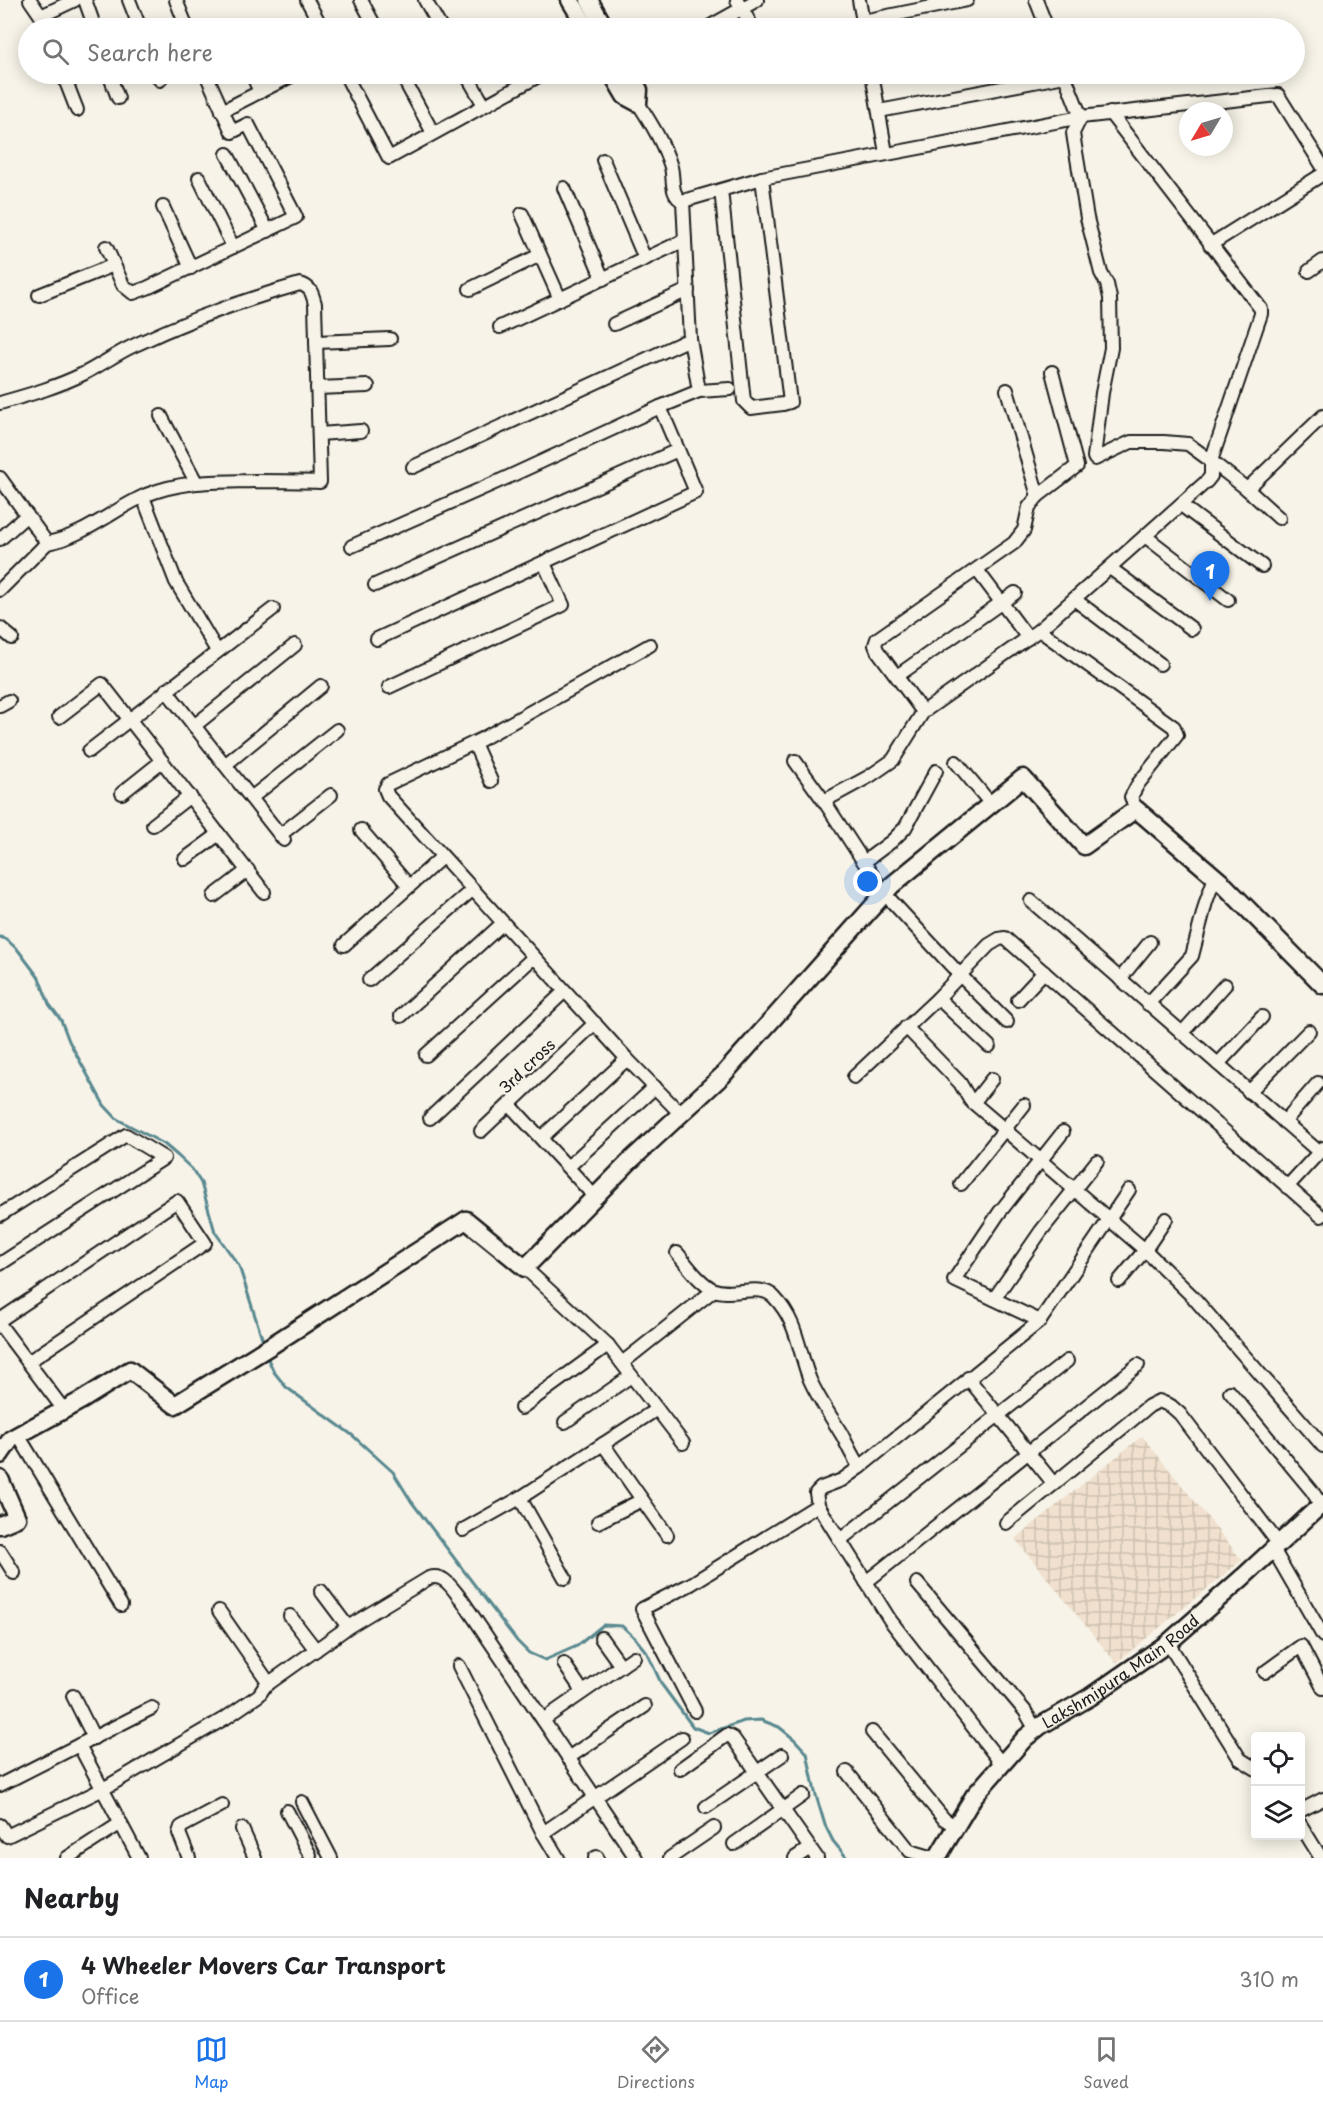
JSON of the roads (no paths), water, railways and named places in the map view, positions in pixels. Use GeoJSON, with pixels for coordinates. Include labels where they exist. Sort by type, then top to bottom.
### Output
{"type":"FeatureCollection","features":[{"type":"Feature","properties":{"kind":"street"},"geometry":{"type":"LineString","coordinates":[[30,0],[41,18]]}},
{"type":"Feature","properties":{"kind":"street"},"geometry":{"type":"LineString","coordinates":[[49,18],[75,0]]}},
{"type":"Feature","properties":{"kind":"street"},"geometry":{"type":"LineString","coordinates":[[85,0],[91,18]]}},
{"type":"Feature","properties":{"kind":"street"},"geometry":{"type":"LineString","coordinates":[[129,0],[136,18]]}},
{"type":"Feature","properties":{"kind":"street"},"geometry":{"type":"LineString","coordinates":[[176,0],[183,18]]}},
{"type":"Feature","properties":{"kind":"street"},"geometry":{"type":"LineString","coordinates":[[307,0],[317,18]]}},
{"type":"Feature","properties":{"kind":"street"},"geometry":{"type":"LineString","coordinates":[[361,0],[371,18]]}},
{"type":"Feature","properties":{"kind":"street"},"geometry":{"type":"LineString","coordinates":[[425,0],[435,18]]}},
{"type":"Feature","properties":{"kind":"street"},"geometry":{"type":"LineString","coordinates":[[570,0],[580,18]]}},
{"type":"Feature","properties":{"kind":"street"},"geometry":{"type":"LineString","coordinates":[[589,0],[599,18]]}},
{"type":"Feature","properties":{"kind":"street"},"geometry":{"type":"LineString","coordinates":[[720,18],[739,4],[757,0]]}},
{"type":"Feature","properties":{"kind":"street"},"geometry":{"type":"LineString","coordinates":[[859,0],[862,18]]}},
{"type":"Feature","properties":{"kind":"street"},"geometry":{"type":"LineString","coordinates":[[892,18],[967,0]]}},
{"type":"Feature","properties":{"kind":"street"},"geometry":{"type":"LineString","coordinates":[[1036,0],[1043,18]]}},
{"type":"Feature","properties":{"kind":"street"},"geometry":{"type":"LineString","coordinates":[[739,4],[747,18]]}},
{"type":"Feature","properties":{"kind":"street"},"geometry":{"type":"LineString","coordinates":[[67,84],[77,110]]}},
{"type":"Feature","properties":{"kind":"street"},"geometry":{"type":"LineString","coordinates":[[113,84],[118,98]]}},
{"type":"Feature","properties":{"kind":"street"},"geometry":{"type":"LineString","coordinates":[[106,247],[123,285],[133,292],[191,268],[296,217],[248,124],[232,132],[210,84]]}},
{"type":"Feature","properties":{"kind":"street"},"geometry":{"type":"LineString","coordinates":[[256,84],[260,92]]}},
{"type":"Feature","properties":{"kind":"street"},"geometry":{"type":"LineString","coordinates":[[222,111],[276,84]]}},
{"type":"Feature","properties":{"kind":"street"},"geometry":{"type":"LineString","coordinates":[[350,84],[389,158],[523,84]]}},
{"type":"Feature","properties":{"kind":"street"},"geometry":{"type":"LineString","coordinates":[[406,84],[433,133]]}},
{"type":"Feature","properties":{"kind":"street"},"geometry":{"type":"LineString","coordinates":[[472,84],[484,105]]}},
{"type":"Feature","properties":{"kind":"street"},"geometry":{"type":"LineString","coordinates":[[618,84],[625,96],[639,103]]}},
{"type":"Feature","properties":{"kind":"street"},"geometry":{"type":"LineString","coordinates":[[636,84],[639,90],[639,103],[666,154],[671,168],[675,194],[683,201],[762,178],[1081,117],[1278,95],[1319,152],[1323,167]]}},
{"type":"Feature","properties":{"kind":"street"},"geometry":{"type":"LineString","coordinates":[[874,84],[886,153]]}},
{"type":"Feature","properties":{"kind":"street"},"geometry":{"type":"LineString","coordinates":[[879,111],[1018,84]]}},
{"type":"Feature","properties":{"kind":"street"},"geometry":{"type":"LineString","coordinates":[[1068,84],[1081,117],[1073,133],[1088,218],[1101,273],[1107,284],[1110,298],[1111,348],[1094,457],[1095,459],[1108,454],[1131,442],[1164,441],[1188,444],[1247,489],[1279,519]]}},
{"type":"Feature","properties":{"kind":"street"},"geometry":{"type":"LineString","coordinates":[[824,801],[870,776],[893,760],[923,712],[1039,630],[1211,476],[1211,461],[1261,309],[1110,113]]}},
{"type":"Feature","properties":{"kind":"street"},"geometry":{"type":"LineString","coordinates":[[227,154],[268,231]]}},
{"type":"Feature","properties":{"kind":"street"},"geometry":{"type":"LineString","coordinates":[[603,160],[645,259]]}},
{"type":"Feature","properties":{"kind":"street"},"geometry":{"type":"LineString","coordinates":[[1210,244],[1323,174]]}},
{"type":"Feature","properties":{"kind":"street"},"geometry":{"type":"LineString","coordinates":[[199,178],[233,247]]}},
{"type":"Feature","properties":{"kind":"street"},"geometry":{"type":"LineString","coordinates":[[721,190],[744,401],[751,408],[788,404],[790,399],[762,178]]}},
{"type":"Feature","properties":{"kind":"street"},"geometry":{"type":"LineString","coordinates":[[564,188],[603,279]]}},
{"type":"Feature","properties":{"kind":"street"},"geometry":{"type":"LineString","coordinates":[[683,201],[690,339],[699,392]]}},
{"type":"Feature","properties":{"kind":"street"},"geometry":{"type":"LineString","coordinates":[[163,207],[191,268]]}},
{"type":"Feature","properties":{"kind":"street"},"geometry":{"type":"LineString","coordinates":[[522,214],[560,299]]}},
{"type":"Feature","properties":{"kind":"street"},"geometry":{"type":"LineString","coordinates":[[500,327],[685,240]]}},
{"type":"Feature","properties":{"kind":"street"},"geometry":{"type":"LineString","coordinates":[[470,289],[540,255]]}},
{"type":"Feature","properties":{"kind":"street"},"geometry":{"type":"LineString","coordinates":[[1308,271],[1323,261]]}},
{"type":"Feature","properties":{"kind":"street"},"geometry":{"type":"LineString","coordinates":[[39,295],[114,265]]}},
{"type":"Feature","properties":{"kind":"street"},"geometry":{"type":"LineString","coordinates":[[0,403],[82,375],[133,346],[250,299],[300,284],[312,290],[315,304],[320,482],[196,482],[157,491],[87,530],[64,540],[47,543],[0,590]]}},
{"type":"Feature","properties":{"kind":"street"},"geometry":{"type":"LineString","coordinates":[[614,324],[688,290]]}},
{"type":"Feature","properties":{"kind":"street"},"geometry":{"type":"LineString","coordinates":[[316,342],[390,339]]}},
{"type":"Feature","properties":{"kind":"street"},"geometry":{"type":"LineString","coordinates":[[413,467],[690,339]]}},
{"type":"Feature","properties":{"kind":"street"},"geometry":{"type":"LineString","coordinates":[[923,712],[878,650],[875,645],[877,639],[1014,543],[1024,530],[1029,507],[1038,496],[1077,466],[1052,372]]}},
{"type":"Feature","properties":{"kind":"street"},"geometry":{"type":"LineString","coordinates":[[317,388],[368,386]]}},
{"type":"Feature","properties":{"kind":"street"},"geometry":{"type":"LineString","coordinates":[[352,546],[660,407],[699,392],[730,389]]}},
{"type":"Feature","properties":{"kind":"street"},"geometry":{"type":"LineString","coordinates":[[1007,390],[1038,496]]}},
{"type":"Feature","properties":{"kind":"street"},"geometry":{"type":"LineString","coordinates":[[378,639],[696,492],[660,407]]}},
{"type":"Feature","properties":{"kind":"street"},"geometry":{"type":"LineString","coordinates":[[161,416],[196,482]]}},
{"type":"Feature","properties":{"kind":"street"},"geometry":{"type":"LineString","coordinates":[[1247,489],[1323,416]]}},
{"type":"Feature","properties":{"kind":"street"},"geometry":{"type":"LineString","coordinates":[[319,434],[361,431]]}},
{"type":"Feature","properties":{"kind":"street"},"geometry":{"type":"LineString","coordinates":[[375,585],[678,450]]}},
{"type":"Feature","properties":{"kind":"street"},"geometry":{"type":"LineString","coordinates":[[0,478],[47,543]]}},
{"type":"Feature","properties":{"kind":"street"},"geometry":{"type":"LineString","coordinates":[[143,497],[176,582],[217,651]]}},
{"type":"Feature","properties":{"kind":"street"},"geometry":{"type":"LineString","coordinates":[[1181,505],[1262,566]]}},
{"type":"Feature","properties":{"kind":"street"},"geometry":{"type":"LineString","coordinates":[[0,539],[27,515]]}},
{"type":"Feature","properties":{"kind":"street"},"geometry":{"type":"LineString","coordinates":[[1145,536],[1228,600]]}},
{"type":"Feature","properties":{"kind":"street"},"geometry":{"type":"LineString","coordinates":[[389,687],[563,605],[544,563]]}},
{"type":"Feature","properties":{"kind":"street"},"geometry":{"type":"LineString","coordinates":[[1110,568],[1192,629]]}},
{"type":"Feature","properties":{"kind":"street"},"geometry":{"type":"LineString","coordinates":[[977,570],[1028,638]]}},
{"type":"Feature","properties":{"kind":"street"},"geometry":{"type":"LineString","coordinates":[[897,676],[1015,593]]}},
{"type":"Feature","properties":{"kind":"street"},"geometry":{"type":"LineString","coordinates":[[1074,599],[1160,664]]}},
{"type":"Feature","properties":{"kind":"street"},"geometry":{"type":"LineString","coordinates":[[89,751],[273,609]]}},
{"type":"Feature","properties":{"kind":"street"},"geometry":{"type":"LineString","coordinates":[[0,628],[12,638]]}},
{"type":"Feature","properties":{"kind":"street"},"geometry":{"type":"LineString","coordinates":[[1039,630],[1174,727],[1177,735],[1138,784],[1131,797],[1136,809],[1215,877],[1323,985]]}},
{"type":"Feature","properties":{"kind":"street"},"geometry":{"type":"LineString","coordinates":[[194,726],[295,645]]}},
{"type":"Feature","properties":{"kind":"street"},"geometry":{"type":"LineString","coordinates":[[650,645],[474,743],[388,784],[385,789],[388,796],[472,890],[627,1059],[681,1114]]}},
{"type":"Feature","properties":{"kind":"street"},"geometry":{"type":"LineString","coordinates":[[59,717],[102,684],[264,892]]}},
{"type":"Feature","properties":{"kind":"street"},"geometry":{"type":"LineString","coordinates":[[225,765],[321,686]]}},
{"type":"Feature","properties":{"kind":"street"},"geometry":{"type":"LineString","coordinates":[[166,690],[282,838],[331,795]]}},
{"type":"Feature","properties":{"kind":"street"},"geometry":{"type":"LineString","coordinates":[[251,798],[338,730]]}},
{"type":"Feature","properties":{"kind":"street"},"geometry":{"type":"LineString","coordinates":[[474,743],[491,781]]}},
{"type":"Feature","properties":{"kind":"street"},"geometry":{"type":"LineString","coordinates":[[122,793],[162,761]]}},
{"type":"Feature","properties":{"kind":"street"},"geometry":{"type":"LineString","coordinates":[[795,761],[884,892],[960,975],[1007,1022]]}},
{"type":"Feature","properties":{"kind":"street"},"geometry":{"type":"LineString","coordinates":[[956,762],[992,804]]}},
{"type":"Feature","properties":{"kind":"street"},"geometry":{"type":"LineString","coordinates":[[864,862],[905,828],[936,771]]}},
{"type":"Feature","properties":{"kind":"street"},"geometry":{"type":"LineString","coordinates":[[525,1268],[631,1160],[723,1075],[884,892],[1023,778],[1084,846],[1136,809]]}},
{"type":"Feature","properties":{"kind":"street"},"geometry":{"type":"LineString","coordinates":[[153,825],[190,796]]}},
{"type":"Feature","properties":{"kind":"street"},"geometry":{"type":"LineString","coordinates":[[361,831],[409,886]]}},
{"type":"Feature","properties":{"kind":"street"},"geometry":{"type":"LineString","coordinates":[[185,859],[219,834]]}},
{"type":"Feature","properties":{"kind":"street"},"geometry":{"type":"LineString","coordinates":[[344,945],[442,857]]}},
{"type":"Feature","properties":{"kind":"street"},"geometry":{"type":"LineString","coordinates":[[214,896],[248,870]]}},
{"type":"Feature","properties":{"kind":"street"},"geometry":{"type":"LineString","coordinates":[[1148,1004],[1192,956],[1215,877]]}},
{"type":"Feature","properties":{"kind":"street"},"geometry":{"type":"LineString","coordinates":[[369,980],[472,890]]}},
{"type":"Feature","properties":{"kind":"street"},"geometry":{"type":"LineString","coordinates":[[1031,901],[1249,1092],[1321,1150],[1287,1186]]}},
{"type":"Feature","properties":{"kind":"street"},"geometry":{"type":"LineString","coordinates":[[401,1016],[503,923]]}},
{"type":"Feature","properties":{"kind":"street"},"geometry":{"type":"LineString","coordinates":[[854,1077],[938,998],[989,945],[1005,938],[1321,1216]]}},
{"type":"Feature","properties":{"kind":"street"},"geometry":{"type":"LineString","coordinates":[[1120,979],[1150,942]]}},
{"type":"Feature","properties":{"kind":"street"},"geometry":{"type":"LineString","coordinates":[[426,1055],[534,957]]}},
{"type":"Feature","properties":{"kind":"street"},"geometry":{"type":"LineString","coordinates":[[1018,1000],[1044,972]]}},
{"type":"Feature","properties":{"kind":"street"},"geometry":{"type":"LineString","coordinates":[[1182,1033],[1225,985]]}},
{"type":"Feature","properties":{"kind":"street"},"geometry":{"type":"LineString","coordinates":[[430,1119],[565,991]]}},
{"type":"Feature","properties":{"kind":"street"},"geometry":{"type":"LineString","coordinates":[[938,998],[989,1046]]}},
{"type":"Feature","properties":{"kind":"street"},"geometry":{"type":"LineString","coordinates":[[1218,1064],[1262,1017]]}},
{"type":"Feature","properties":{"kind":"street","name":"3rd cross"},"geometry":{"type":"LineString","coordinates":[[481,1131],[595,1023]]}},
{"type":"Feature","properties":{"kind":"street"},"geometry":{"type":"LineString","coordinates":[[906,1027],[960,1083],[973,1103],[1145,1250],[1193,1297],[1323,1446]]}},
{"type":"Feature","properties":{"kind":"street"},"geometry":{"type":"LineString","coordinates":[[1249,1092],[1309,1031]]}},
{"type":"Feature","properties":{"kind":"street"},"geometry":{"type":"LineString","coordinates":[[541,1138],[627,1059]]}},
{"type":"Feature","properties":{"kind":"street"},"geometry":{"type":"LineString","coordinates":[[973,1103],[992,1079]]}},
{"type":"Feature","properties":{"kind":"street"},"geometry":{"type":"LineString","coordinates":[[1284,1122],[1318,1083]]}},
{"type":"Feature","properties":{"kind":"street"},"geometry":{"type":"LineString","coordinates":[[568,1167],[655,1087]]}},
{"type":"Feature","properties":{"kind":"street"},"geometry":{"type":"LineString","coordinates":[[510,1105],[595,1197]]}},
{"type":"Feature","properties":{"kind":"street"},"geometry":{"type":"LineString","coordinates":[[961,1184],[1024,1105]]}},
{"type":"Feature","properties":{"kind":"street"},"geometry":{"type":"LineString","coordinates":[[1040,1321],[954,1280],[999,1213],[1063,1132]]}},
{"type":"Feature","properties":{"kind":"street"},"geometry":{"type":"LineString","coordinates":[[0,1215],[126,1135],[164,1158],[0,1264]]}},
{"type":"Feature","properties":{"kind":"street"},"geometry":{"type":"LineString","coordinates":[[994,1299],[1041,1231],[1097,1161]]}},
{"type":"Feature","properties":{"kind":"street"},"geometry":{"type":"LineString","coordinates":[[1001,1763],[890,1620],[818,1505],[816,1493],[821,1488],[842,1480],[860,1467],[1040,1321],[1129,1190]]}},
{"type":"Feature","properties":{"kind":"street"},"geometry":{"type":"LineString","coordinates":[[0,1320],[177,1201],[205,1243],[28,1362]]}},
{"type":"Feature","properties":{"kind":"street"},"geometry":{"type":"LineString","coordinates":[[1119,1281],[1145,1250],[1166,1219]]}},
{"type":"Feature","properties":{"kind":"street"},"geometry":{"type":"LineString","coordinates":[[0,1455],[10,1439],[130,1370],[175,1405],[466,1220],[525,1268],[608,1345],[683,1443]]}},
{"type":"Feature","properties":{"kind":"street"},"geometry":{"type":"LineString","coordinates":[[677,1253],[701,1281],[714,1290],[736,1293],[759,1290],[772,1294],[785,1310],[796,1330],[809,1377],[817,1394],[842,1435],[850,1454],[860,1467]]}},
{"type":"Feature","properties":{"kind":"street"},"geometry":{"type":"LineString","coordinates":[[621,1363],[714,1290]]}},
{"type":"Feature","properties":{"kind":"street"},"geometry":{"type":"LineString","coordinates":[[0,1325],[64,1410]]}},
{"type":"Feature","properties":{"kind":"street"},"geometry":{"type":"LineString","coordinates":[[522,1408],[608,1345]]}},
{"type":"Feature","properties":{"kind":"street"},"geometry":{"type":"LineString","coordinates":[[840,1540],[1067,1361]]}},
{"type":"Feature","properties":{"kind":"street"},"geometry":{"type":"LineString","coordinates":[[866,1582],[1138,1365]]}},
{"type":"Feature","properties":{"kind":"street"},"geometry":{"type":"LineString","coordinates":[[565,1422],[631,1376]]}},
{"type":"Feature","properties":{"kind":"street"},"geometry":{"type":"LineString","coordinates":[[968,1378],[1054,1484]]}},
{"type":"Feature","properties":{"kind":"street"},"geometry":{"type":"LineString","coordinates":[[1230,1392],[1322,1504]]}},
{"type":"Feature","properties":{"kind":"street"},"geometry":{"type":"LineString","coordinates":[[1006,1523],[1149,1406],[1159,1401],[1171,1406],[1180,1414],[1276,1546],[1323,1636]]}},
{"type":"Feature","properties":{"kind":"street"},"geometry":{"type":"LineString","coordinates":[[463,1530],[520,1498],[657,1409]]}},
{"type":"Feature","properties":{"kind":"street"},"geometry":{"type":"LineString","coordinates":[[18,1435],[121,1605]]}},
{"type":"Feature","properties":{"kind":"street"},"geometry":{"type":"LineString","coordinates":[[603,1444],[667,1535]]}},
{"type":"Feature","properties":{"kind":"street"},"geometry":{"type":"LineString","coordinates":[[0,1479],[17,1518],[0,1526]]}},
{"type":"Feature","properties":{"kind":"street"},"geometry":{"type":"LineString","coordinates":[[520,1498],[565,1578]]}},
{"type":"Feature","properties":{"kind":"street"},"geometry":{"type":"LineString","coordinates":[[598,1522],[642,1500]]}},
{"type":"Feature","properties":{"kind":"street","name":"Lakshmipura Main Road"},"geometry":{"type":"LineString","coordinates":[[936,1858],[974,1796],[1025,1738],[1090,1697],[1168,1643],[1322,1504]]}},
{"type":"Feature","properties":{"kind":"street"},"geometry":{"type":"LineString","coordinates":[[695,1711],[642,1610],[691,1584],[818,1505]]}},
{"type":"Feature","properties":{"kind":"street"},"geometry":{"type":"LineString","coordinates":[[0,1551],[14,1573]]}},
{"type":"Feature","properties":{"kind":"street"},"geometry":{"type":"LineString","coordinates":[[0,1825],[7,1836],[103,1789],[227,1717],[259,1695],[269,1683],[348,1627],[429,1578],[437,1576],[444,1579],[462,1600],[636,1858]]}},
{"type":"Feature","properties":{"kind":"street"},"geometry":{"type":"LineString","coordinates":[[917,1583],[1025,1711],[1036,1730]]}},
{"type":"Feature","properties":{"kind":"street"},"geometry":{"type":"LineString","coordinates":[[321,1590],[348,1627]]}},
{"type":"Feature","properties":{"kind":"street"},"geometry":{"type":"LineString","coordinates":[[219,1611],[269,1683]]}},
{"type":"Feature","properties":{"kind":"street"},"geometry":{"type":"LineString","coordinates":[[290,1616],[316,1650]]}},
{"type":"Feature","properties":{"kind":"street"},"geometry":{"type":"LineString","coordinates":[[601,1638],[621,1666]]}},
{"type":"Feature","properties":{"kind":"street"},"geometry":{"type":"LineString","coordinates":[[1168,1643],[1240,1759],[1251,1766]]}},
{"type":"Feature","properties":{"kind":"street"},"geometry":{"type":"LineString","coordinates":[[1265,1672],[1301,1646],[1323,1688]]}},
{"type":"Feature","properties":{"kind":"street"},"geometry":{"type":"LineString","coordinates":[[543,1719],[634,1656]]}},
{"type":"Feature","properties":{"kind":"street"},"geometry":{"type":"LineString","coordinates":[[564,1664],[583,1692]]}},
{"type":"Feature","properties":{"kind":"street"},"geometry":{"type":"LineString","coordinates":[[459,1666],[543,1833],[558,1858]]}},
{"type":"Feature","properties":{"kind":"street"},"geometry":{"type":"LineString","coordinates":[[73,1696],[94,1738]]}},
{"type":"Feature","properties":{"kind":"street"},"geometry":{"type":"LineString","coordinates":[[568,1758],[645,1706]]}},
{"type":"Feature","properties":{"kind":"street"},"geometry":{"type":"LineString","coordinates":[[0,1785],[152,1708]]}},
{"type":"Feature","properties":{"kind":"street"},"geometry":{"type":"LineString","coordinates":[[872,1732],[944,1819],[955,1826]]}},
{"type":"Feature","properties":{"kind":"street"},"geometry":{"type":"LineString","coordinates":[[680,1769],[727,1735],[734,1738],[813,1853],[795,1858]]}},
{"type":"Feature","properties":{"kind":"street"},"geometry":{"type":"LineString","coordinates":[[543,1833],[682,1738]]}},
{"type":"Feature","properties":{"kind":"street"},"geometry":{"type":"LineString","coordinates":[[79,1745],[139,1858]]}},
{"type":"Feature","properties":{"kind":"street"},"geometry":{"type":"LineString","coordinates":[[706,1807],[782,1755]]}},
{"type":"Feature","properties":{"kind":"street"},"geometry":{"type":"LineString","coordinates":[[848,1772],[910,1851],[936,1858]]}},
{"type":"Feature","properties":{"kind":"street"},"geometry":{"type":"LineString","coordinates":[[734,1844],[802,1796]]}},
{"type":"Feature","properties":{"kind":"street"},"geometry":{"type":"LineString","coordinates":[[1305,1808],[1323,1799]]}},
{"type":"Feature","properties":{"kind":"street"},"geometry":{"type":"LineString","coordinates":[[287,1811],[307,1857],[328,1853],[302,1802]]}},
{"type":"Feature","properties":{"kind":"street"},"geometry":{"type":"LineString","coordinates":[[189,1858],[178,1833],[181,1827],[222,1805]]}},
{"type":"Feature","properties":{"kind":"street"},"geometry":{"type":"LineString","coordinates":[[67,1858],[121,1823]]}},
{"type":"Feature","properties":{"kind":"street"},"geometry":{"type":"LineString","coordinates":[[670,1858],[714,1828]]}},
{"type":"Feature","properties":{"kind":"street"},"geometry":{"type":"LineString","coordinates":[[242,1829],[255,1858]]}},
{"type":"Feature","properties":{"kind":"street"},"geometry":{"type":"LineString","coordinates":[[1305,1832],[1321,1858]]}},
{"type":"Feature","properties":{"kind":"waterway"},"geometry":{"type":"LineString","coordinates":[[0,937],[6,939],[18,950],[39,978],[49,1004],[61,1020],[69,1041],[104,1105],[117,1119],[164,1144],[192,1169],[201,1183],[215,1232],[239,1266],[263,1341]]}},
{"type":"Feature","properties":{"kind":"waterway"},"geometry":{"type":"LineString","coordinates":[[267,1357],[274,1372],[286,1387],[352,1435],[393,1472],[411,1501],[517,1641],[529,1653],[545,1660],[577,1646],[603,1625],[622,1626],[647,1653],[662,1685],[693,1727],[709,1733],[744,1721],[761,1720],[779,1727],[794,1739],[807,1753],[825,1825],[833,1841],[847,1858]]}},
{"type":"Feature","properties":{"kind":"place","name":"4 Wheeler Movers Car Transport"},"geometry":{"type":"Point","coordinates":[1210,601]}}]}
